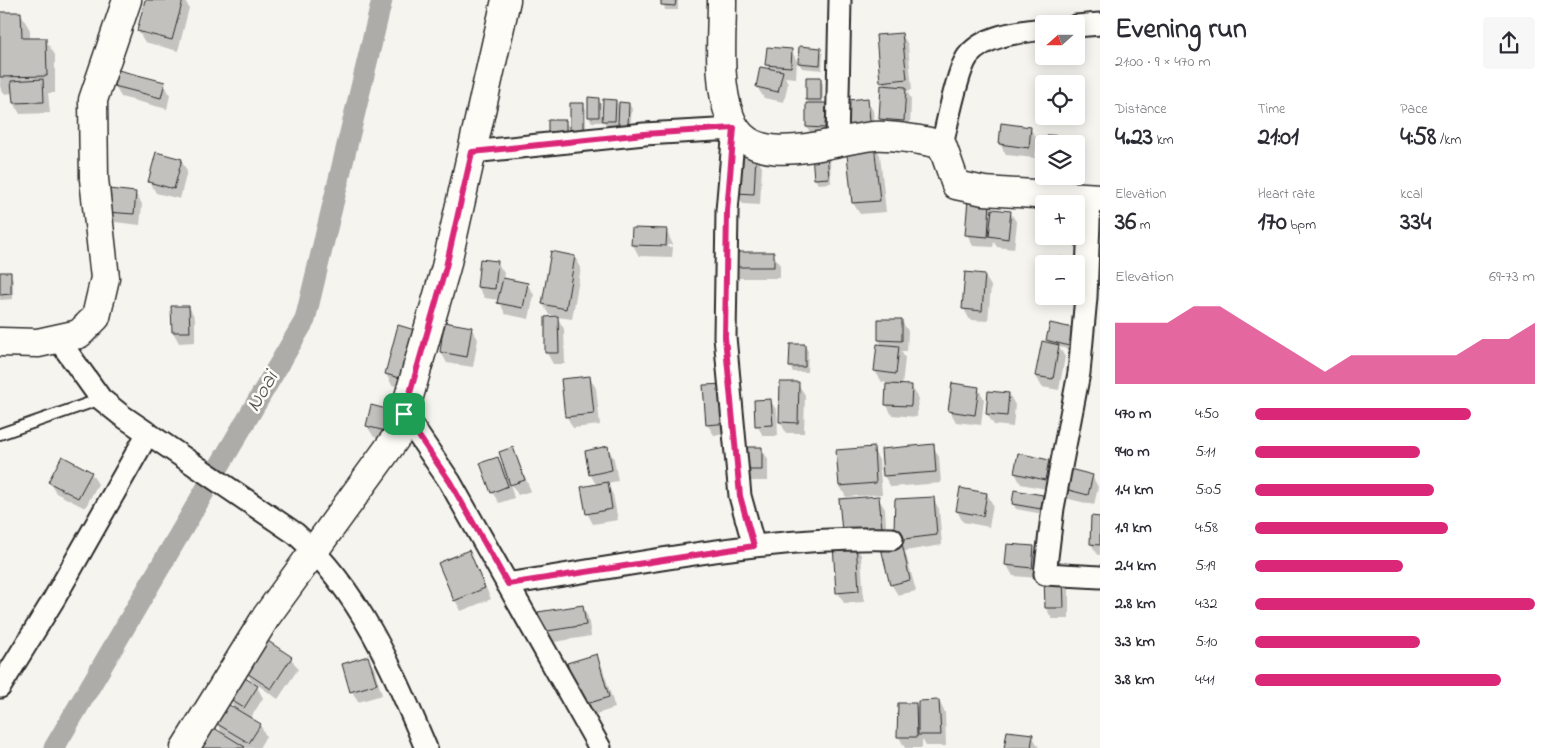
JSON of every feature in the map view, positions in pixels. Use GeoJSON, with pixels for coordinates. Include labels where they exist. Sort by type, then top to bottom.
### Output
{"type":"FeatureCollection","features":[{"type":"Feature","properties":{"kind":"street"},"geometry":{"type":"LineString","coordinates":[[0,342],[38,343],[79,334],[96,317],[105,278],[94,179],[93,100],[127,0]]}},
{"type":"Feature","properties":{"kind":"street"},"geometry":{"type":"LineString","coordinates":[[185,748],[266,617],[305,542],[398,435],[446,267],[506,0]]}},
{"type":"Feature","properties":{"kind":"street"},"geometry":{"type":"LineString","coordinates":[[722,0],[722,60],[725,100],[734,128],[727,211],[725,337],[740,496],[754,546]]}},
{"type":"Feature","properties":{"kind":"street"},"geometry":{"type":"LineString","coordinates":[[837,143],[840,0]]}},
{"type":"Feature","properties":{"kind":"street"},"geometry":{"type":"LineString","coordinates":[[1085,25],[1100,24]]}},
{"type":"Feature","properties":{"kind":"street"},"geometry":{"type":"LineString","coordinates":[[1035,31],[1000,37],[979,46],[967,57],[955,90],[942,145],[956,185],[984,191],[1095,197],[1079,373],[1056,489],[1045,574],[1100,577]]}},
{"type":"Feature","properties":{"kind":"street"},"geometry":{"type":"LineString","coordinates":[[472,152],[644,134],[734,128],[745,139],[761,146],[786,151],[875,136],[932,142],[942,145]]}},
{"type":"Feature","properties":{"kind":"street"},"geometry":{"type":"LineString","coordinates":[[58,338],[101,398],[305,542],[346,588],[372,630],[426,748]]}},
{"type":"Feature","properties":{"kind":"street"},"geometry":{"type":"LineString","coordinates":[[404,414],[450,482],[600,748]]}},
{"type":"Feature","properties":{"kind":"street"},"geometry":{"type":"LineString","coordinates":[[0,686],[54,599],[148,433]]}},
{"type":"Feature","properties":{"kind":"street"},"geometry":{"type":"LineString","coordinates":[[508,584],[754,546],[820,540],[892,539]]}},
{"type":"Feature","properties":{"kind":"lane"},"geometry":{"type":"LineString","coordinates":[[0,434],[101,398]]}},
{"type":"Feature","properties":{"kind":"building"},"geometry":{"type":"Polygon","coordinates":[[[145,0],[183,0],[172,40],[137,31],[145,0]]]}},
{"type":"Feature","properties":{"kind":"building"},"geometry":{"type":"Polygon","coordinates":[[[661,0],[676,0],[675,6],[661,5],[661,0]]]}},
{"type":"Feature","properties":{"kind":"building"},"geometry":{"type":"Polygon","coordinates":[[[0,12],[21,12],[22,38],[46,38],[47,76],[0,77],[0,12]]]}},
{"type":"Feature","properties":{"kind":"building"},"geometry":{"type":"Polygon","coordinates":[[[902,33],[907,79],[880,82],[876,35],[902,33]]]}},
{"type":"Feature","properties":{"kind":"building"},"geometry":{"type":"Polygon","coordinates":[[[799,46],[821,48],[820,65],[798,63],[799,46]]]}},
{"type":"Feature","properties":{"kind":"building"},"geometry":{"type":"Polygon","coordinates":[[[767,47],[792,49],[791,67],[765,65],[767,47]]]}},
{"type":"Feature","properties":{"kind":"building"},"geometry":{"type":"Polygon","coordinates":[[[760,67],[783,71],[778,92],[756,87],[760,67]]]}},
{"type":"Feature","properties":{"kind":"building"},"geometry":{"type":"Polygon","coordinates":[[[118,70],[165,82],[161,98],[114,86],[118,70]]]}},
{"type":"Feature","properties":{"kind":"building"},"geometry":{"type":"Polygon","coordinates":[[[806,77],[821,77],[821,100],[806,100],[806,77]]]}},
{"type":"Feature","properties":{"kind":"building"},"geometry":{"type":"Polygon","coordinates":[[[43,79],[44,102],[13,103],[11,81],[43,79]]]}},
{"type":"Feature","properties":{"kind":"building"},"geometry":{"type":"Polygon","coordinates":[[[881,85],[906,87],[904,121],[879,119],[881,85]]]}},
{"type":"Feature","properties":{"kind":"building"},"geometry":{"type":"Polygon","coordinates":[[[588,97],[599,98],[599,117],[588,117],[588,97]]]}},
{"type":"Feature","properties":{"kind":"building"},"geometry":{"type":"Polygon","coordinates":[[[868,98],[871,132],[842,135],[839,101],[868,98]]]}},
{"type":"Feature","properties":{"kind":"building"},"geometry":{"type":"Polygon","coordinates":[[[603,99],[616,100],[615,121],[602,121],[603,99]]]}},
{"type":"Feature","properties":{"kind":"building"},"geometry":{"type":"Polygon","coordinates":[[[619,102],[629,103],[628,125],[618,124],[619,102]]]}},
{"type":"Feature","properties":{"kind":"building"},"geometry":{"type":"Polygon","coordinates":[[[570,103],[584,103],[584,132],[570,132],[570,103]]]}},
{"type":"Feature","properties":{"kind":"building"},"geometry":{"type":"Polygon","coordinates":[[[806,103],[826,103],[825,128],[806,127],[806,103]]]}},
{"type":"Feature","properties":{"kind":"building"},"geometry":{"type":"Polygon","coordinates":[[[548,120],[566,120],[566,141],[548,141],[548,120]]]}},
{"type":"Feature","properties":{"kind":"building"},"geometry":{"type":"Polygon","coordinates":[[[1001,123],[1031,127],[1029,148],[999,144],[1001,123]]]}},
{"type":"Feature","properties":{"kind":"building"},"geometry":{"type":"Polygon","coordinates":[[[874,143],[880,201],[852,203],[846,145],[874,143]]]}},
{"type":"Feature","properties":{"kind":"building"},"geometry":{"type":"Polygon","coordinates":[[[156,152],[182,159],[174,189],[148,182],[156,152]]]}},
{"type":"Feature","properties":{"kind":"building"},"geometry":{"type":"Polygon","coordinates":[[[738,154],[756,155],[754,194],[736,193],[738,154]]]}},
{"type":"Feature","properties":{"kind":"building"},"geometry":{"type":"Polygon","coordinates":[[[812,154],[827,154],[829,178],[814,179],[812,154]]]}},
{"type":"Feature","properties":{"kind":"building"},"geometry":{"type":"Polygon","coordinates":[[[109,189],[136,192],[134,214],[107,212],[109,189]]]}},
{"type":"Feature","properties":{"kind":"building"},"geometry":{"type":"Polygon","coordinates":[[[968,199],[990,201],[988,237],[965,235],[968,199]]]}},
{"type":"Feature","properties":{"kind":"building"},"geometry":{"type":"Polygon","coordinates":[[[992,209],[1011,211],[1008,239],[989,236],[992,209]]]}},
{"type":"Feature","properties":{"kind":"building"},"geometry":{"type":"Polygon","coordinates":[[[632,228],[667,229],[666,246],[631,245],[632,228]]]}},
{"type":"Feature","properties":{"kind":"building"},"geometry":{"type":"Polygon","coordinates":[[[551,251],[575,256],[566,309],[542,304],[551,251]]]}},
{"type":"Feature","properties":{"kind":"building"},"geometry":{"type":"Polygon","coordinates":[[[729,252],[774,252],[774,267],[730,267],[729,252]]]}},
{"type":"Feature","properties":{"kind":"building"},"geometry":{"type":"Polygon","coordinates":[[[480,259],[498,261],[495,289],[477,287],[480,259]]]}},
{"type":"Feature","properties":{"kind":"building"},"geometry":{"type":"Polygon","coordinates":[[[0,272],[11,272],[11,294],[0,295],[0,272]]]}},
{"type":"Feature","properties":{"kind":"building"},"geometry":{"type":"Polygon","coordinates":[[[965,272],[985,274],[982,311],[962,309],[965,272]]]}},
{"type":"Feature","properties":{"kind":"building"},"geometry":{"type":"Polygon","coordinates":[[[503,278],[528,283],[523,308],[497,303],[503,278]]]}},
{"type":"Feature","properties":{"kind":"building"},"geometry":{"type":"Polygon","coordinates":[[[171,306],[189,306],[190,332],[172,332],[171,306]]]}},
{"type":"Feature","properties":{"kind":"building"},"geometry":{"type":"Polygon","coordinates":[[[558,316],[559,353],[545,353],[545,317],[558,316]]]}},
{"type":"Feature","properties":{"kind":"building"},"geometry":{"type":"Polygon","coordinates":[[[878,319],[902,319],[902,341],[878,340],[878,319]]]}},
{"type":"Feature","properties":{"kind":"building"},"geometry":{"type":"Polygon","coordinates":[[[444,322],[472,327],[467,357],[440,352],[444,322]]]}},
{"type":"Feature","properties":{"kind":"building"},"geometry":{"type":"Polygon","coordinates":[[[1050,323],[1073,328],[1069,346],[1046,340],[1050,323]]]}},
{"type":"Feature","properties":{"kind":"building"},"geometry":{"type":"Polygon","coordinates":[[[398,325],[418,331],[404,379],[385,374],[398,325]]]}},
{"type":"Feature","properties":{"kind":"building"},"geometry":{"type":"Polygon","coordinates":[[[1042,341],[1059,345],[1053,379],[1035,376],[1042,341]]]}},
{"type":"Feature","properties":{"kind":"building"},"geometry":{"type":"Polygon","coordinates":[[[790,344],[805,344],[805,367],[789,367],[790,344]]]}},
{"type":"Feature","properties":{"kind":"building"},"geometry":{"type":"Polygon","coordinates":[[[877,344],[899,346],[896,374],[874,371],[877,344]]]}},
{"type":"Feature","properties":{"kind":"building"},"geometry":{"type":"Polygon","coordinates":[[[590,376],[594,414],[565,417],[561,379],[590,376]]]}},
{"type":"Feature","properties":{"kind":"building"},"geometry":{"type":"Polygon","coordinates":[[[780,382],[799,382],[798,423],[779,422],[780,382]]]}},
{"type":"Feature","properties":{"kind":"building"},"geometry":{"type":"Polygon","coordinates":[[[952,383],[979,387],[975,415],[948,411],[952,383]]]}},
{"type":"Feature","properties":{"kind":"building"},"geometry":{"type":"Polygon","coordinates":[[[726,384],[729,423],[706,425],[703,385],[726,384]]]}},
{"type":"Feature","properties":{"kind":"building"},"geometry":{"type":"Polygon","coordinates":[[[886,384],[912,385],[911,406],[885,405],[886,384]]]}},
{"type":"Feature","properties":{"kind":"building"},"geometry":{"type":"Polygon","coordinates":[[[988,391],[1009,393],[1007,416],[986,414],[988,391]]]}},
{"type":"Feature","properties":{"kind":"building"},"geometry":{"type":"Polygon","coordinates":[[[771,399],[773,425],[755,426],[754,400],[771,399]]]}},
{"type":"Feature","properties":{"kind":"building"},"geometry":{"type":"Polygon","coordinates":[[[371,405],[394,411],[389,432],[366,426],[371,405]]]}},
{"type":"Feature","properties":{"kind":"building"},"geometry":{"type":"Polygon","coordinates":[[[934,444],[936,472],[883,476],[881,449],[934,444]]]}},
{"type":"Feature","properties":{"kind":"building"},"geometry":{"type":"Polygon","coordinates":[[[608,446],[612,470],[589,475],[585,451],[608,446]]]}},
{"type":"Feature","properties":{"kind":"building"},"geometry":{"type":"Polygon","coordinates":[[[513,447],[525,480],[510,485],[499,452],[513,447]]]}},
{"type":"Feature","properties":{"kind":"building"},"geometry":{"type":"Polygon","coordinates":[[[739,447],[762,447],[762,470],[739,470],[739,447]]]}},
{"type":"Feature","properties":{"kind":"building"},"geometry":{"type":"Polygon","coordinates":[[[874,447],[876,483],[839,486],[836,450],[874,447]]]}},
{"type":"Feature","properties":{"kind":"building"},"geometry":{"type":"Polygon","coordinates":[[[1018,453],[1049,460],[1045,480],[1014,473],[1018,453]]]}},
{"type":"Feature","properties":{"kind":"building"},"geometry":{"type":"Polygon","coordinates":[[[62,456],[92,472],[78,498],[48,482],[62,456]]]}},
{"type":"Feature","properties":{"kind":"building"},"geometry":{"type":"Polygon","coordinates":[[[498,457],[508,486],[491,493],[480,463],[498,457]]]}},
{"type":"Feature","properties":{"kind":"building"},"geometry":{"type":"Polygon","coordinates":[[[1062,467],[1093,475],[1088,495],[1057,487],[1062,467]]]}},
{"type":"Feature","properties":{"kind":"building"},"geometry":{"type":"Polygon","coordinates":[[[608,482],[612,509],[586,514],[581,487],[608,482]]]}},
{"type":"Feature","properties":{"kind":"building"},"geometry":{"type":"Polygon","coordinates":[[[960,488],[987,493],[983,516],[956,511],[960,488]]]}},
{"type":"Feature","properties":{"kind":"building"},"geometry":{"type":"Polygon","coordinates":[[[1014,490],[1043,495],[1041,509],[1012,504],[1014,490]]]}},
{"type":"Feature","properties":{"kind":"building"},"geometry":{"type":"Polygon","coordinates":[[[879,496],[882,529],[842,532],[839,499],[879,496]]]}},
{"type":"Feature","properties":{"kind":"building"},"geometry":{"type":"Polygon","coordinates":[[[934,497],[937,535],[896,540],[894,530],[895,499],[934,497]]]}},
{"type":"Feature","properties":{"kind":"building"},"geometry":{"type":"Polygon","coordinates":[[[1091,516],[1100,517],[1100,545],[1090,544],[1091,516]]]}},
{"type":"Feature","properties":{"kind":"building"},"geometry":{"type":"Polygon","coordinates":[[[856,542],[859,591],[836,593],[833,544],[856,542]]]}},
{"type":"Feature","properties":{"kind":"building"},"geometry":{"type":"Polygon","coordinates":[[[902,543],[910,580],[890,585],[881,548],[902,543]]]}},
{"type":"Feature","properties":{"kind":"building"},"geometry":{"type":"Polygon","coordinates":[[[1007,544],[1034,546],[1032,568],[1005,565],[1007,544]]]}},
{"type":"Feature","properties":{"kind":"building"},"geometry":{"type":"Polygon","coordinates":[[[469,550],[485,588],[454,601],[438,563],[469,550]]]}},
{"type":"Feature","properties":{"kind":"building"},"geometry":{"type":"Polygon","coordinates":[[[1044,577],[1063,577],[1064,608],[1045,608],[1044,577]]]}},
{"type":"Feature","properties":{"kind":"building"},"geometry":{"type":"Polygon","coordinates":[[[583,605],[586,625],[541,632],[538,612],[583,605]]]}},
{"type":"Feature","properties":{"kind":"building"},"geometry":{"type":"Polygon","coordinates":[[[265,639],[292,657],[271,689],[244,671],[265,639]]]}},
{"type":"Feature","properties":{"kind":"building"},"geometry":{"type":"Polygon","coordinates":[[[597,654],[609,697],[580,706],[567,663],[597,654]]]}},
{"type":"Feature","properties":{"kind":"building"},"geometry":{"type":"Polygon","coordinates":[[[368,656],[377,684],[350,692],[342,664],[368,656]]]}},
{"type":"Feature","properties":{"kind":"building"},"geometry":{"type":"Polygon","coordinates":[[[240,675],[258,686],[244,708],[226,697],[240,675]]]}},
{"type":"Feature","properties":{"kind":"building"},"geometry":{"type":"Polygon","coordinates":[[[939,700],[941,735],[918,735],[918,701],[939,700]]]}},
{"type":"Feature","properties":{"kind":"building"},"geometry":{"type":"Polygon","coordinates":[[[226,703],[261,724],[249,743],[214,722],[226,703]]]}},
{"type":"Feature","properties":{"kind":"building"},"geometry":{"type":"Polygon","coordinates":[[[898,703],[916,703],[917,737],[897,737],[898,703]]]}},
{"type":"Feature","properties":{"kind":"building"},"geometry":{"type":"Polygon","coordinates":[[[214,728],[245,747],[202,748],[214,728]]]}},
{"type":"Feature","properties":{"kind":"building"},"geometry":{"type":"Polygon","coordinates":[[[1007,731],[1033,734],[1031,748],[1004,748],[1007,731]]]}},
{"type":"Feature","properties":{"kind":"waterway","name":"Noai"},"geometry":{"type":"LineString","coordinates":[[54,748],[305,320],[382,0]]}},
{"type":"Feature","properties":{"kind":"route"},"geometry":{"type":"LineString","coordinates":[[734,128],[727,211],[725,337],[740,496],[754,546],[508,584],[450,482],[404,414],[446,267],[472,152],[644,134],[734,128]]}}]}
